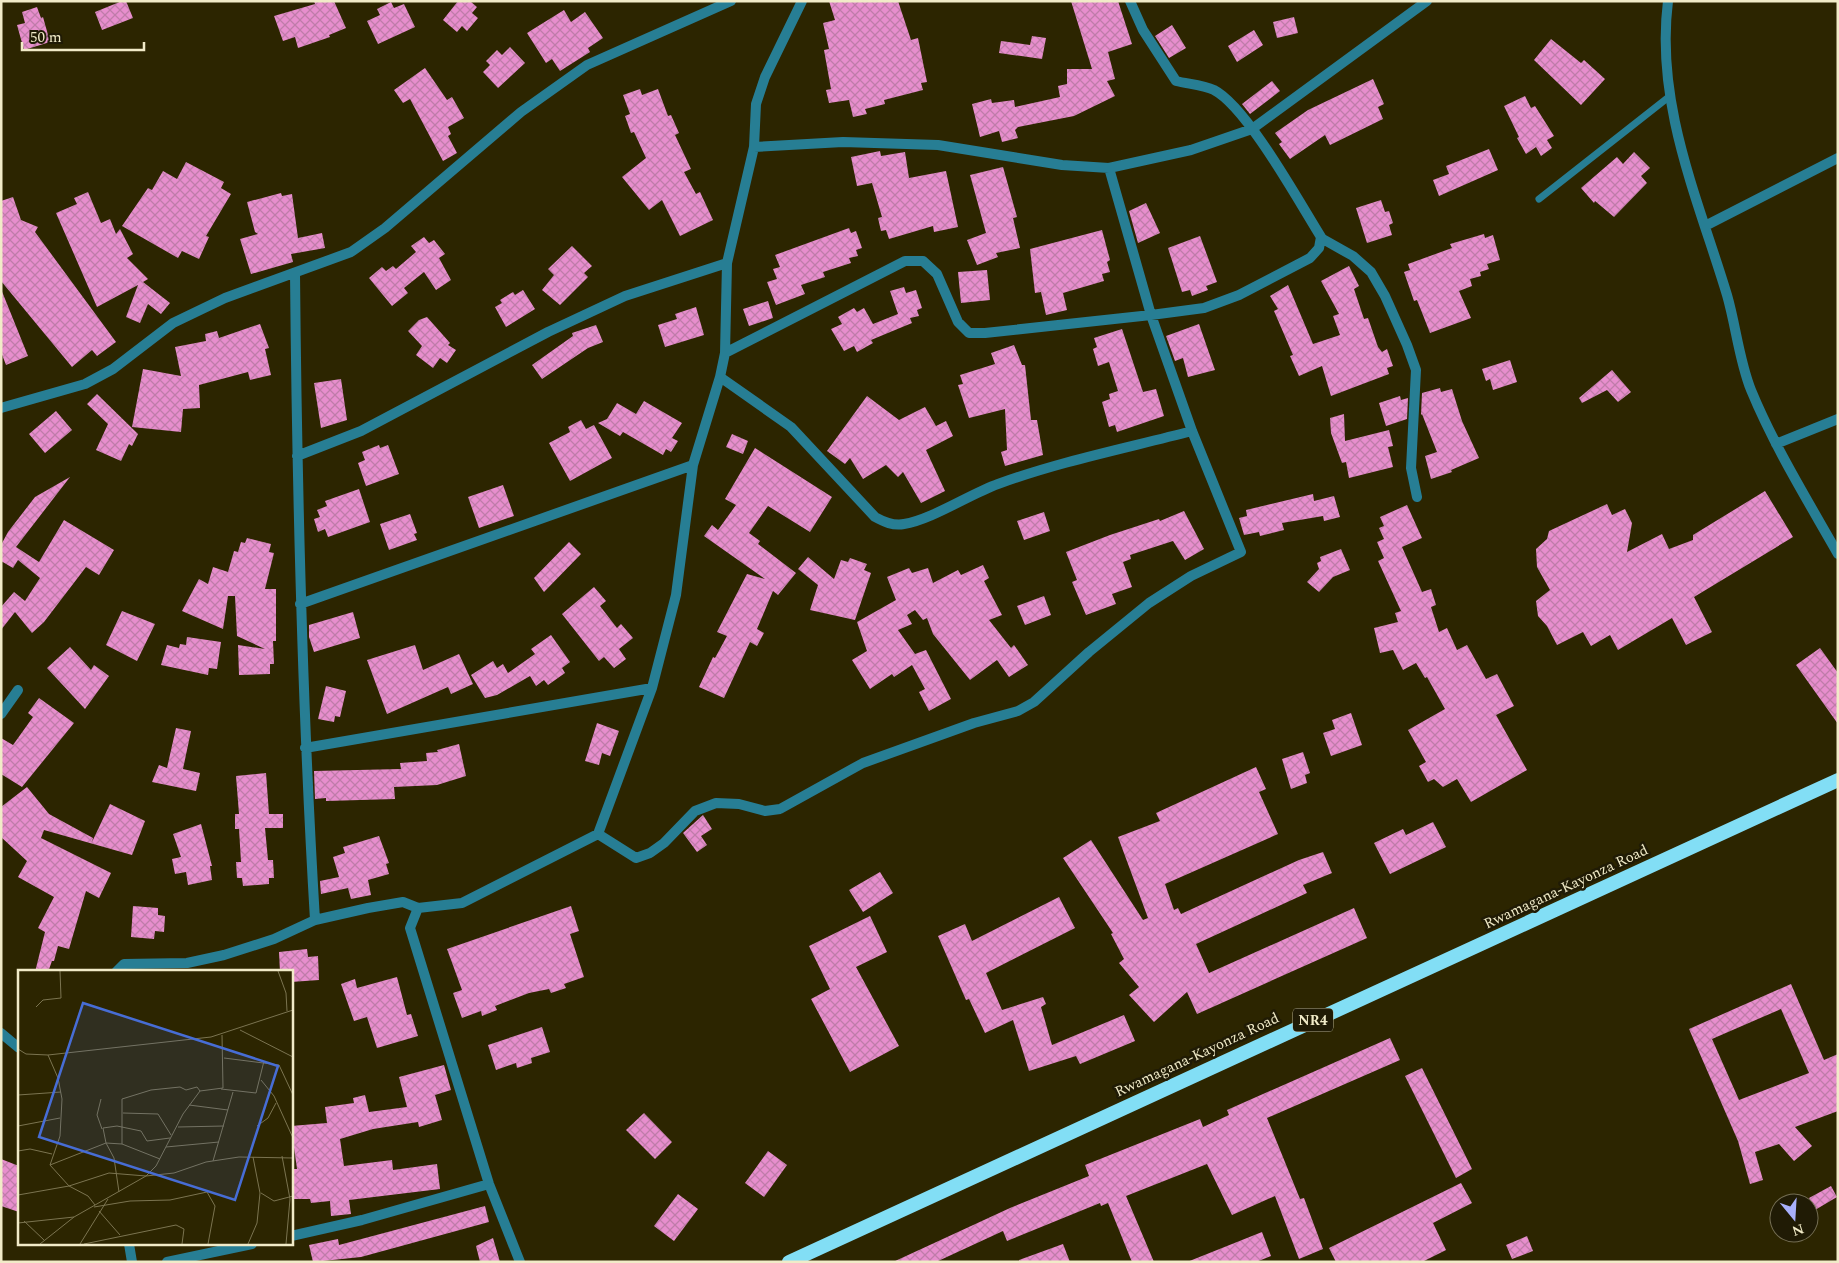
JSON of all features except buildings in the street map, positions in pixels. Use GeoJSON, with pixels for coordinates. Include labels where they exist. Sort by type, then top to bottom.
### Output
{"type":"FeatureCollection","features":[{"type":"Feature","properties":{"kind":"highway","name":"Rwamagana-Kayonza Road"},"geometry":{"type":"LineString","coordinates":[[789,1262],[1838,780]]}},
{"type":"Feature","properties":{"kind":"street"},"geometry":{"type":"LineString","coordinates":[[1,408],[85,384],[112,369],[173,323],[225,298],[351,252],[385,228],[522,112],[587,65],[731,1]]}},
{"type":"Feature","properties":{"kind":"street"},"geometry":{"type":"LineString","coordinates":[[118,970],[124,964],[187,963],[224,955],[274,939],[315,920],[368,908],[403,902],[418,908],[462,902],[598,834],[652,688],[676,596],[693,465],[720,377],[725,354],[727,263],[754,147],[756,104],[775,55],[802,1]]}},
{"type":"Feature","properties":{"kind":"street"},"geometry":{"type":"LineString","coordinates":[[1130,1],[1143,30],[1176,81],[1213,90],[1230,103],[1252,129],[1321,238],[1353,256],[1371,272],[1385,296],[1416,370],[1411,468],[1417,497]]}},
{"type":"Feature","properties":{"kind":"street"},"geometry":{"type":"LineString","coordinates":[[754,147],[843,142],[938,145],[1062,165],[1109,168],[1191,150],[1252,129],[1427,1]]}},
{"type":"Feature","properties":{"kind":"street"},"geometry":{"type":"LineString","coordinates":[[1668,1],[1665,66],[1676,134],[1727,297],[1750,388],[1776,444],[1838,554]]}},
{"type":"Feature","properties":{"kind":"street"},"geometry":{"type":"LineString","coordinates":[[1705,226],[1838,158]]}},
{"type":"Feature","properties":{"kind":"street"},"geometry":{"type":"LineString","coordinates":[[598,834],[636,858],[650,854],[664,843],[695,811],[716,803],[739,804],[765,811],[780,809],[863,763],[974,723],[1018,711],[1034,702],[1089,652],[1149,603],[1191,576],[1241,552],[1192,431],[1151,315],[1109,168]]}},
{"type":"Feature","properties":{"kind":"street"},"geometry":{"type":"LineString","coordinates":[[725,354],[906,261],[923,261],[937,274],[958,322],[969,333],[1204,308],[1240,294],[1310,258],[1319,248],[1321,238]]}},
{"type":"Feature","properties":{"kind":"street"},"geometry":{"type":"LineString","coordinates":[[297,456],[378,423],[548,332],[616,300],[727,263]]}},
{"type":"Feature","properties":{"kind":"street"},"geometry":{"type":"LineString","coordinates":[[296,273],[300,604],[305,748],[315,920]]}},
{"type":"Feature","properties":{"kind":"street"},"geometry":{"type":"LineString","coordinates":[[720,377],[791,427],[875,517],[889,524],[904,524],[918,519],[996,484],[1192,431]]}},
{"type":"Feature","properties":{"kind":"street"},"geometry":{"type":"LineString","coordinates":[[1776,444],[1838,419]]}},
{"type":"Feature","properties":{"kind":"street"},"geometry":{"type":"LineString","coordinates":[[300,604],[693,465]]}},
{"type":"Feature","properties":{"kind":"street"},"geometry":{"type":"LineString","coordinates":[[305,748],[652,688]]}},
{"type":"Feature","properties":{"kind":"street"},"geometry":{"type":"LineString","coordinates":[[1,714],[18,690]]}},
{"type":"Feature","properties":{"kind":"street"},"geometry":{"type":"LineString","coordinates":[[418,908],[410,928],[489,1184],[520,1262]]}},
{"type":"Feature","properties":{"kind":"street"},"geometry":{"type":"LineString","coordinates":[[1,1033],[18,1047]]}},
{"type":"Feature","properties":{"kind":"street"},"geometry":{"type":"LineString","coordinates":[[292,1236],[362,1220],[489,1184]]}},
{"type":"Feature","properties":{"kind":"street"},"geometry":{"type":"LineString","coordinates":[[130,1246],[132,1262]]}},
{"type":"Feature","properties":{"kind":"street"},"geometry":{"type":"LineString","coordinates":[[167,1262],[243,1246]]}},
{"type":"Feature","properties":{"kind":"lane"},"geometry":{"type":"LineString","coordinates":[[1540,199],[1670,96]]}}]}
